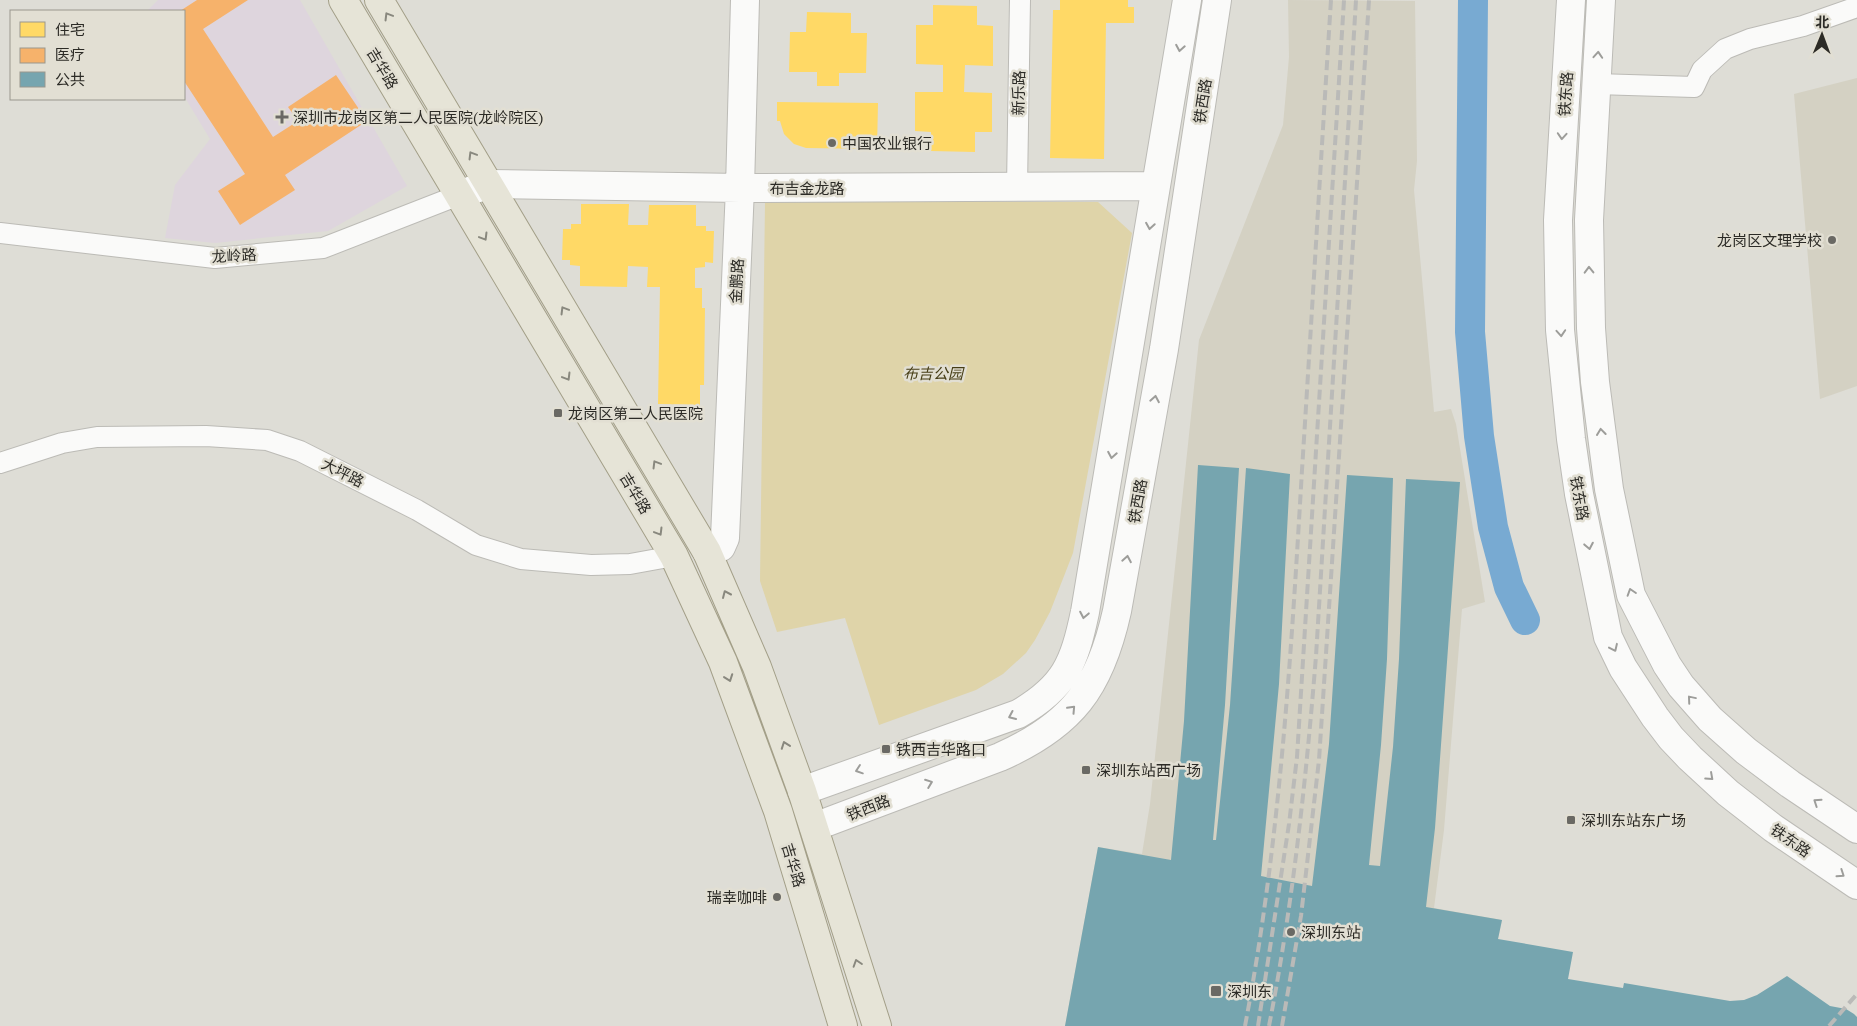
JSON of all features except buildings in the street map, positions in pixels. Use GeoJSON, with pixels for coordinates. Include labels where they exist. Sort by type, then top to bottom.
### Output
{"type":"FeatureCollection","features":[{"type":"Feature","properties":{"kind":"main road","name":"吉华路"},"geometry":{"type":"LineString","coordinates":[[343,0],[674,556],[723,662],[778,811],[837,1020]]}},
{"type":"Feature","properties":{"kind":"main road","name":"吉华路"},"geometry":{"type":"LineString","coordinates":[[379,0],[707,552],[754,656],[802,791],[878,1026]]}},
{"type":"Feature","properties":{"kind":"main road","name":"金鹏路"},"geometry":{"type":"LineString","coordinates":[[707,552],[720,547],[725,538],[740,188],[745,0]]}},
{"type":"Feature","properties":{"kind":"main road","name":"铁东路"},"geometry":{"type":"LineString","coordinates":[[1571,0],[1558,220],[1560,330],[1571,440],[1579,494],[1608,637],[1623,668],[1655,717],[1690,758],[1728,793],[1772,828],[1857,885]]}},
{"type":"Feature","properties":{"kind":"main road","name":"铁东路"},"geometry":{"type":"LineString","coordinates":[[1601,0],[1588,220],[1591,328],[1596,391],[1609,489],[1631,595],[1667,665],[1681,686],[1705,714],[1768,767],[1857,829]]}},
{"type":"Feature","properties":{"kind":"main road"},"geometry":{"type":"LineString","coordinates":[[1186,7],[1216,8]]}},
{"type":"Feature","properties":{"kind":"main road","name":"铁西路"},"geometry":{"type":"LineString","coordinates":[[802,791],[1018,714],[1044,698],[1064,676],[1076,649],[1084,612],[1186,7]]}},
{"type":"Feature","properties":{"kind":"main road","name":"铁西路"},"geometry":{"type":"LineString","coordinates":[[814,827],[1026,746],[1046,733],[1063,718],[1078,702],[1096,676],[1108,647],[1122,582],[1164,349],[1216,8]]}},
{"type":"Feature","properties":{"kind":"main road","name":"布吉金龙路"},"geometry":{"type":"LineString","coordinates":[[459,195],[489,184],[740,188],[1156,186]]}},
{"type":"Feature","properties":{"kind":"main road"},"geometry":{"type":"LineString","coordinates":[[837,1020],[868,995]]}},
{"type":"Feature","properties":{"kind":"street","name":"新乐路"},"geometry":{"type":"LineString","coordinates":[[1017,187],[1020,0]]}},
{"type":"Feature","properties":{"kind":"street"},"geometry":{"type":"LineString","coordinates":[[1596,84],[1694,87],[1702,70],[1725,49],[1750,39],[1803,26],[1857,7]]}},
{"type":"Feature","properties":{"kind":"street","name":"龙岭路"},"geometry":{"type":"LineString","coordinates":[[0,233],[215,258],[323,248],[459,195]]}},
{"type":"Feature","properties":{"kind":"street","name":"大坪路"},"geometry":{"type":"LineString","coordinates":[[0,463],[62,444],[97,437],[206,436],[267,440],[300,451],[417,510],[476,545],[521,559],[591,565],[630,564],[674,556]]}},
{"type":"Feature","properties":{"kind":"shaded area","name":"深圳市龙岗区第二人民医院(龙岭院区)"},"geometry":{"type":"Polygon","coordinates":[[[158,0],[300,0],[407,186],[328,231],[215,243],[165,238],[175,185],[210,139],[185,98],[185,10],[148,10],[158,0]]]}},
{"type":"Feature","properties":{"kind":"shaded area","name":"深圳东站"},"geometry":{"type":"Polygon","coordinates":[[[1288,0],[1415,1],[1417,161],[1414,190],[1434,412],[1451,409],[1456,424],[1485,602],[1462,609],[1444,830],[1434,908],[1502,920],[1498,939],[1465,1026],[1065,1026],[1098,847],[1142,854],[1150,804],[1199,340],[1283,125],[1289,57],[1288,0]]]}},
{"type":"Feature","properties":{"kind":"shaded area","name":"龙岗区文理学校"},"geometry":{"type":"Polygon","coordinates":[[[1857,78],[1857,386],[1820,399],[1794,94],[1857,78]]]}},
{"type":"Feature","properties":{"kind":"green space","name":"布吉公园"},"geometry":{"type":"Polygon","coordinates":[[[765,202],[1098,202],[1132,233],[1073,553],[1050,612],[1026,653],[1003,674],[976,690],[879,725],[845,618],[777,632],[760,581],[765,202]]]}},
{"type":"Feature","properties":{"kind":"waterway"},"geometry":{"type":"LineString","coordinates":[[1473,0],[1470,332],[1479,436],[1493,527],[1509,587],[1525,620]]}},
{"type":"Feature","properties":{"kind":"railway"},"geometry":{"type":"LineString","coordinates":[[1245,1026],[1257,957],[1276,819],[1288,680],[1331,0]]}},
{"type":"Feature","properties":{"kind":"railway"},"geometry":{"type":"LineString","coordinates":[[1258,1026],[1289,824],[1297,757],[1344,0]]}},
{"type":"Feature","properties":{"kind":"railway"},"geometry":{"type":"LineString","coordinates":[[1269,1026],[1292,888],[1316,656],[1356,0]]}},
{"type":"Feature","properties":{"kind":"railway"},"geometry":{"type":"LineString","coordinates":[[1282,1026],[1301,916],[1319,760],[1369,0]]}},
{"type":"Feature","properties":{"kind":"railway"},"geometry":{"type":"LineString","coordinates":[[1829,1026],[1857,994]]}},
{"type":"Feature","properties":{"kind":"place","name":"深圳市龙岗区第二人民医院(龙岭院区)"},"geometry":{"type":"Point","coordinates":[282,117]}},
{"type":"Feature","properties":{"kind":"place","name":"中国农业银行"},"geometry":{"type":"Point","coordinates":[832,143]}},
{"type":"Feature","properties":{"kind":"place","name":"龙岗区文理学校"},"geometry":{"type":"Point","coordinates":[1832,240]}},
{"type":"Feature","properties":{"kind":"place","name":"龙岗区第二人民医院"},"geometry":{"type":"Point","coordinates":[558,413]}},
{"type":"Feature","properties":{"kind":"place","name":"铁西吉华路口"},"geometry":{"type":"Point","coordinates":[886,749]}},
{"type":"Feature","properties":{"kind":"place","name":"深圳东站西广场"},"geometry":{"type":"Point","coordinates":[1086,770]}},
{"type":"Feature","properties":{"kind":"place","name":"深圳东站东广场"},"geometry":{"type":"Point","coordinates":[1571,820]}},
{"type":"Feature","properties":{"kind":"place","name":"瑞幸咖啡"},"geometry":{"type":"Point","coordinates":[777,897]}},
{"type":"Feature","properties":{"kind":"place","name":"深圳东站"},"geometry":{"type":"Point","coordinates":[1291,932]}},
{"type":"Feature","properties":{"kind":"place","name":"深圳东"},"geometry":{"type":"Point","coordinates":[1216,991]}}]}
